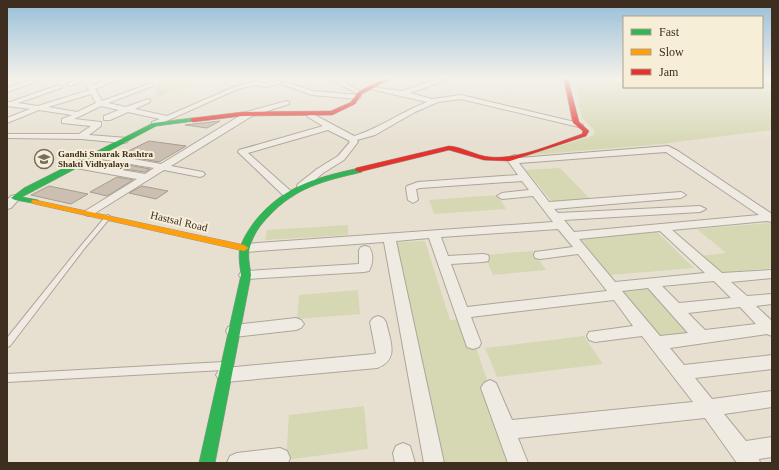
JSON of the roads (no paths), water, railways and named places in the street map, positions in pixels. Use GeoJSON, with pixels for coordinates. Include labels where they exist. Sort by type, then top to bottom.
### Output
{"type":"FeatureCollection","features":[{"type":"Feature","properties":{"kind":"street"},"geometry":{"type":"LineString","coordinates":[[7,121],[59,101]]}},
{"type":"Feature","properties":{"kind":"street"},"geometry":{"type":"LineString","coordinates":[[81,137],[98,124],[63,121],[98,101],[126,110],[166,118]]}},
{"type":"Feature","properties":{"kind":"street"},"geometry":{"type":"LineString","coordinates":[[114,107],[124,101]]}},
{"type":"Feature","properties":{"kind":"street"},"geometry":{"type":"LineString","coordinates":[[107,118],[148,101]]}},
{"type":"Feature","properties":{"kind":"street"},"geometry":{"type":"LineString","coordinates":[[7,206],[15,198],[76,164],[166,118],[206,101]]}},
{"type":"Feature","properties":{"kind":"street"},"geometry":{"type":"LineString","coordinates":[[155,124],[249,114],[311,115],[336,112],[354,101]]}},
{"type":"Feature","properties":{"kind":"street"},"geometry":{"type":"LineString","coordinates":[[311,115],[329,127],[353,139],[372,132],[412,110],[434,101]]}},
{"type":"Feature","properties":{"kind":"street"},"geometry":{"type":"LineString","coordinates":[[478,101],[579,125]]}},
{"type":"Feature","properties":{"kind":"street"},"geometry":{"type":"LineString","coordinates":[[514,160],[586,134],[586,131],[579,125],[574,117],[571,101]]}},
{"type":"Feature","properties":{"kind":"street"},"geometry":{"type":"LineString","coordinates":[[88,213],[249,114],[287,103]]}},
{"type":"Feature","properties":{"kind":"street"},"geometry":{"type":"LineString","coordinates":[[9,104],[74,113]]}},
{"type":"Feature","properties":{"kind":"street"},"geometry":{"type":"LineString","coordinates":[[288,195],[242,152],[329,127]]}},
{"type":"Feature","properties":{"kind":"street"},"geometry":{"type":"LineString","coordinates":[[7,136],[81,137],[124,140]]}},
{"type":"Feature","properties":{"kind":"street"},"geometry":{"type":"LineString","coordinates":[[206,463],[246,275],[244,248],[248,236],[266,214],[288,195],[320,171],[341,158],[353,144],[353,139]]}},
{"type":"Feature","properties":{"kind":"street"},"geometry":{"type":"LineString","coordinates":[[302,186],[341,174],[449,148],[455,148],[486,159],[504,160],[668,150],[673,151],[771,218]]}},
{"type":"Feature","properties":{"kind":"street"},"geometry":{"type":"LineString","coordinates":[[95,155],[200,174]]}},
{"type":"Feature","properties":{"kind":"street"},"geometry":{"type":"LineString","coordinates":[[514,160],[524,178],[536,194],[583,250],[709,408],[746,457],[772,447]]}},
{"type":"Feature","properties":{"kind":"street"},"geometry":{"type":"LineString","coordinates":[[76,164],[145,177]]}},
{"type":"Feature","properties":{"kind":"street"},"geometry":{"type":"LineString","coordinates":[[412,200],[412,188],[418,185],[524,178]]}},
{"type":"Feature","properties":{"kind":"street"},"geometry":{"type":"LineString","coordinates":[[502,196],[536,194]]}},
{"type":"Feature","properties":{"kind":"street"},"geometry":{"type":"LineString","coordinates":[[546,206],[681,195]]}},
{"type":"Feature","properties":{"kind":"street","name":"Hastsal Road"},"geometry":{"type":"LineString","coordinates":[[15,198],[108,217],[244,248]]}},
{"type":"Feature","properties":{"kind":"street"},"geometry":{"type":"LineString","coordinates":[[244,248],[563,226],[700,209]]}},
{"type":"Feature","properties":{"kind":"street"},"geometry":{"type":"LineString","coordinates":[[563,226],[662,227],[771,218]]}},
{"type":"Feature","properties":{"kind":"street"},"geometry":{"type":"LineString","coordinates":[[662,227],[719,277],[771,329]]}},
{"type":"Feature","properties":{"kind":"street"},"geometry":{"type":"LineString","coordinates":[[434,234],[473,343]]}},
{"type":"Feature","properties":{"kind":"street"},"geometry":{"type":"LineString","coordinates":[[389,238],[434,463]]}},
{"type":"Feature","properties":{"kind":"street"},"geometry":{"type":"LineString","coordinates":[[246,275],[364,268],[366,264],[365,250]]}},
{"type":"Feature","properties":{"kind":"street"},"geometry":{"type":"LineString","coordinates":[[540,255],[583,250]]}},
{"type":"Feature","properties":{"kind":"street"},"geometry":{"type":"LineString","coordinates":[[443,260],[483,258]]}},
{"type":"Feature","properties":{"kind":"street"},"geometry":{"type":"LineString","coordinates":[[462,313],[615,291],[652,283],[772,274]]}},
{"type":"Feature","properties":{"kind":"street"},"geometry":{"type":"LineString","coordinates":[[652,283],[702,336]]}},
{"type":"Feature","properties":{"kind":"street"},"geometry":{"type":"LineString","coordinates":[[675,308],[772,299]]}},
{"type":"Feature","properties":{"kind":"street"},"geometry":{"type":"LineString","coordinates":[[226,371],[377,361],[382,358],[384,353],[378,322]]}},
{"type":"Feature","properties":{"kind":"street"},"geometry":{"type":"LineString","coordinates":[[234,331],[296,324]]}},
{"type":"Feature","properties":{"kind":"street"},"geometry":{"type":"LineString","coordinates":[[656,343],[702,336],[771,329]]}},
{"type":"Feature","properties":{"kind":"street"},"geometry":{"type":"LineString","coordinates":[[595,336],[646,330]]}},
{"type":"Feature","properties":{"kind":"street"},"geometry":{"type":"LineString","coordinates":[[681,373],[772,362]]}},
{"type":"Feature","properties":{"kind":"street"},"geometry":{"type":"LineString","coordinates":[[490,388],[518,463]]}},
{"type":"Feature","properties":{"kind":"street"},"geometry":{"type":"LineString","coordinates":[[506,430],[709,408],[772,399]]}},
{"type":"Feature","properties":{"kind":"street"},"geometry":{"type":"LineString","coordinates":[[237,463],[280,458]]}},
{"type":"Feature","properties":{"kind":"lane"},"geometry":{"type":"LineString","coordinates":[[7,344],[108,217]]}},
{"type":"Feature","properties":{"kind":"lane"},"geometry":{"type":"LineString","coordinates":[[7,378],[226,371]]}},
{"type":"Feature","properties":{"kind":"place","name":"Gandhi Smarak Rashtra Shakti Vidhyalaya"},"geometry":{"type":"Point","coordinates":[44,159]}}]}
